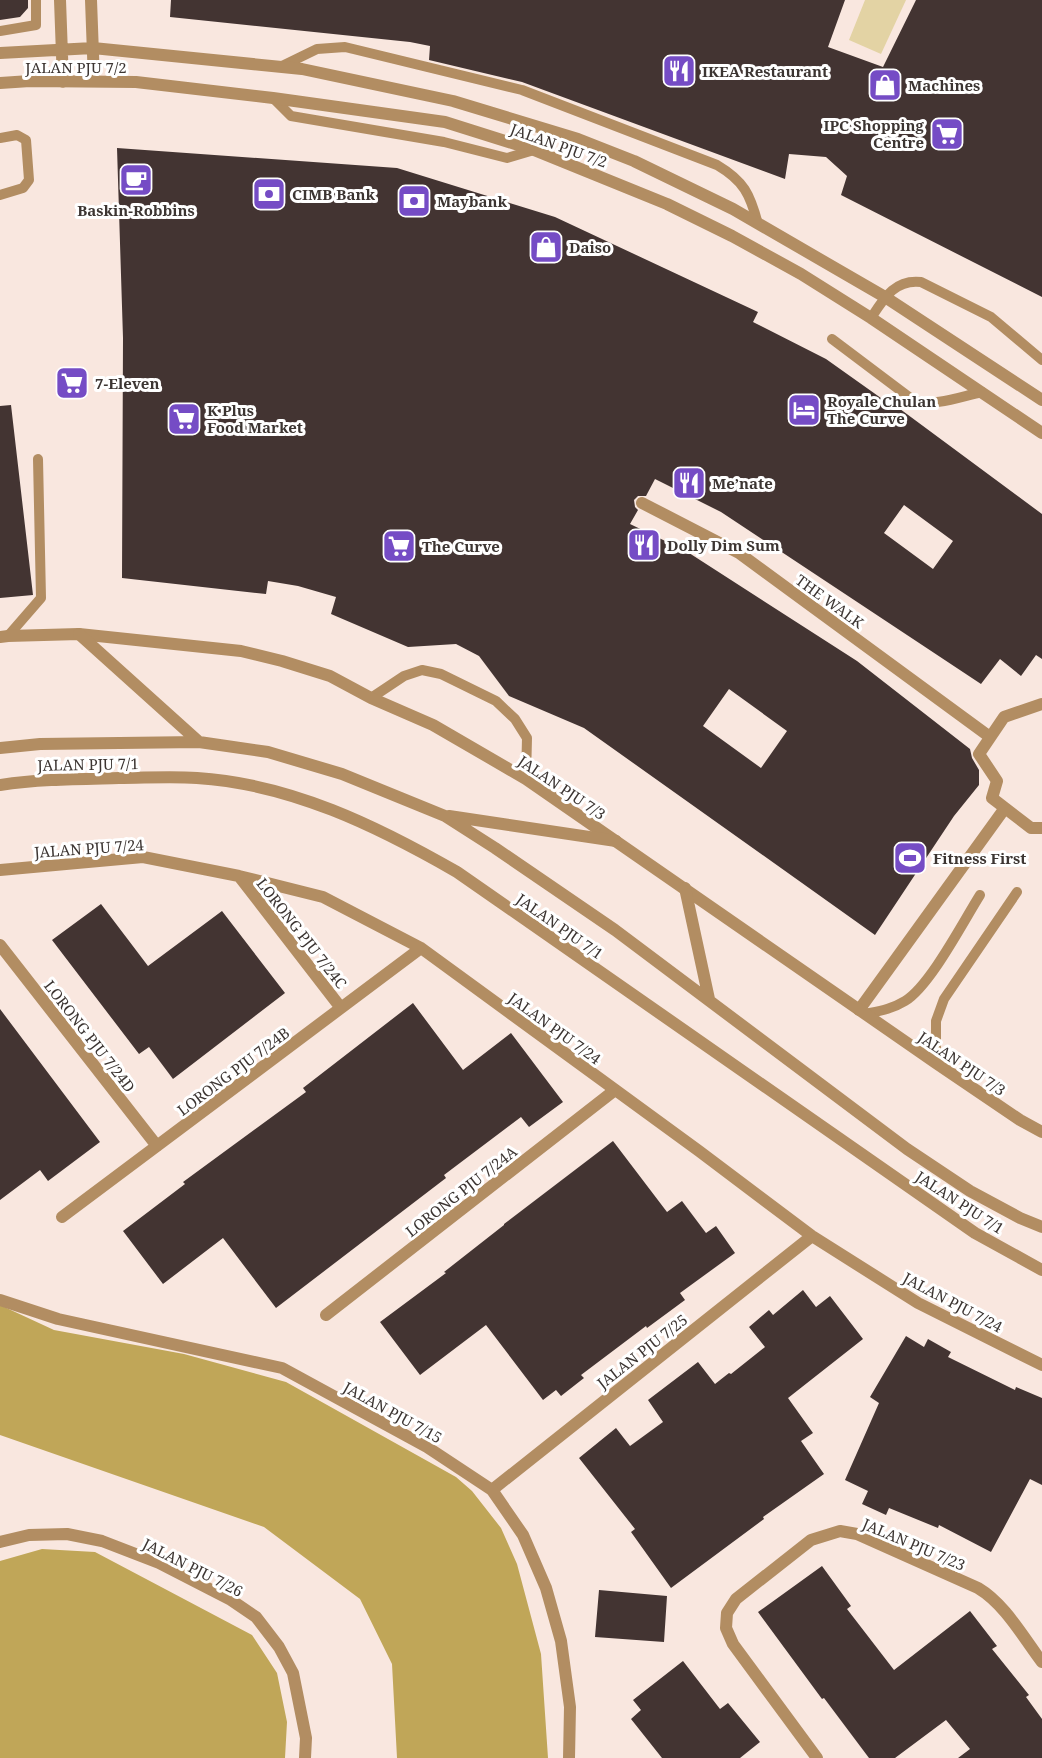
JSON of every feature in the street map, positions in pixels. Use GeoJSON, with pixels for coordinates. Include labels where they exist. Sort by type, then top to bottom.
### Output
{"type":"FeatureCollection","features":[{"type":"Feature","properties":{"kind":"street"},"geometry":{"type":"LineString","coordinates":[[60,0],[63,82]]}},
{"type":"Feature","properties":{"kind":"street"},"geometry":{"type":"LineString","coordinates":[[91,0],[94,81]]}},
{"type":"Feature","properties":{"kind":"street","name":"JALAN PJU 7/2"},"geometry":{"type":"LineString","coordinates":[[0,53],[93,48],[302,69],[453,101],[578,139],[688,186],[758,224],[885,297],[1042,400]]}},
{"type":"Feature","properties":{"kind":"street","name":"JALAN PJU 7/2"},"geometry":{"type":"LineString","coordinates":[[0,83],[136,82],[273,98],[445,122],[534,150],[667,204],[801,274],[871,318],[1042,434]]}},
{"type":"Feature","properties":{"kind":"street","name":"THE WALK"},"geometry":{"type":"LineString","coordinates":[[642,503],[738,553],[990,737]]}},
{"type":"Feature","properties":{"kind":"street"},"geometry":{"type":"LineString","coordinates":[[79,634],[199,742]]}},
{"type":"Feature","properties":{"kind":"street","name":"JALAN PJU 7/3"},"geometry":{"type":"LineString","coordinates":[[4,636],[79,634],[241,651],[330,676],[370,698],[433,725],[526,779],[936,1063],[1020,1120],[1042,1132]]}},
{"type":"Feature","properties":{"kind":"street"},"geometry":{"type":"LineString","coordinates":[[1042,704],[1004,717],[979,753],[997,781],[992,798],[1031,828],[1042,828]]}},
{"type":"Feature","properties":{"kind":"street","name":"JALAN PJU 7/1"},"geometry":{"type":"LineString","coordinates":[[0,748],[40,744],[199,742],[268,752],[342,774],[445,816],[615,930],[907,1149],[970,1191],[1042,1227]]}},
{"type":"Feature","properties":{"kind":"street","name":"JALAN PJU 7/1"},"geometry":{"type":"LineString","coordinates":[[0,785],[42,779],[197,778],[261,787],[329,807],[457,872],[975,1233],[1042,1270]]}},
{"type":"Feature","properties":{"kind":"street"},"geometry":{"type":"LineString","coordinates":[[862,1012],[1005,808]]}},
{"type":"Feature","properties":{"kind":"street"},"geometry":{"type":"LineString","coordinates":[[445,816],[616,841]]}},
{"type":"Feature","properties":{"kind":"street","name":"JALAN PJU 7/24"},"geometry":{"type":"LineString","coordinates":[[0,870],[143,856],[239,876],[323,897],[422,948],[699,1150],[812,1236],[918,1303],[1042,1365]]}},
{"type":"Feature","properties":{"kind":"street","name":"LORONG PJU 7/24C"},"geometry":{"type":"LineString","coordinates":[[239,876],[341,1008]]}},
{"type":"Feature","properties":{"kind":"street"},"geometry":{"type":"LineString","coordinates":[[685,888],[709,999]]}},
{"type":"Feature","properties":{"kind":"street","name":"LORONG PJU 7/24D"},"geometry":{"type":"LineString","coordinates":[[0,945],[157,1146]]}},
{"type":"Feature","properties":{"kind":"street","name":"LORONG PJU 7/24B"},"geometry":{"type":"LineString","coordinates":[[62,1217],[422,948]]}},
{"type":"Feature","properties":{"kind":"street","name":"LORONG PJU 7/24A"},"geometry":{"type":"LineString","coordinates":[[326,1315],[615,1090]]}},
{"type":"Feature","properties":{"kind":"street","name":"JALAN PJU 7/25"},"geometry":{"type":"LineString","coordinates":[[492,1490],[812,1236]]}},
{"type":"Feature","properties":{"kind":"street","name":"JALAN PJU 7/15"},"geometry":{"type":"LineString","coordinates":[[0,1300],[58,1319],[282,1368],[428,1447],[492,1490],[523,1535],[546,1588],[561,1641],[570,1707],[569,1758]]}},
{"type":"Feature","properties":{"kind":"street","name":"JALAN PJU 7/23"},"geometry":{"type":"LineString","coordinates":[[817,1758],[733,1644],[726,1628],[727,1613],[736,1599],[811,1540],[840,1531],[857,1534],[978,1588],[997,1603],[1042,1662]]}},
{"type":"Feature","properties":{"kind":"street","name":"JALAN PJU 7/26"},"geometry":{"type":"LineString","coordinates":[[0,1542],[29,1535],[67,1534],[102,1540],[159,1563],[231,1600],[256,1617],[279,1647],[293,1673],[306,1738],[305,1758]]}},
{"type":"Feature","properties":{"kind":"lane"},"geometry":{"type":"LineString","coordinates":[[0,30],[36,25],[36,0]]}},
{"type":"Feature","properties":{"kind":"lane"},"geometry":{"type":"LineString","coordinates":[[280,67],[317,49],[345,47],[522,90],[717,165],[733,175],[745,188],[751,199],[758,224]]}},
{"type":"Feature","properties":{"kind":"lane"},"geometry":{"type":"LineString","coordinates":[[273,98],[291,116],[444,142],[507,158],[534,150]]}},
{"type":"Feature","properties":{"kind":"lane"},"geometry":{"type":"LineString","coordinates":[[0,138],[17,135],[26,140],[29,180],[23,188],[0,195]]}},
{"type":"Feature","properties":{"kind":"lane"},"geometry":{"type":"LineString","coordinates":[[871,318],[885,297],[898,285],[910,280],[921,282],[991,317],[1042,360]]}},
{"type":"Feature","properties":{"kind":"lane"},"geometry":{"type":"LineString","coordinates":[[832,339],[912,400],[924,404],[936,403],[982,392]]}},
{"type":"Feature","properties":{"kind":"lane"},"geometry":{"type":"LineString","coordinates":[[4,636],[41,598],[38,459]]}},
{"type":"Feature","properties":{"kind":"lane"},"geometry":{"type":"LineString","coordinates":[[370,698],[404,676],[422,670],[441,674],[496,701],[515,719],[527,738],[526,779]]}},
{"type":"Feature","properties":{"kind":"lane"},"geometry":{"type":"LineString","coordinates":[[936,1063],[936,1021],[944,999],[1017,892]]}},
{"type":"Feature","properties":{"kind":"lane"},"geometry":{"type":"LineString","coordinates":[[862,1012],[886,1010],[907,1000],[927,980],[980,895]]}},
{"type":"Feature","properties":{"kind":"shaded area"},"geometry":{"type":"Polygon","coordinates":[[[865,0],[906,0],[881,54],[849,40],[865,0]]]}},
{"type":"Feature","properties":{"kind":"shaded area"},"geometry":{"type":"Polygon","coordinates":[[[0,1305],[54,1330],[184,1354],[286,1382],[456,1477],[472,1491],[501,1528],[517,1564],[541,1654],[548,1758],[397,1758],[392,1664],[360,1599],[264,1527],[0,1435],[0,1305]]]}},
{"type":"Feature","properties":{"kind":"shaded area"},"geometry":{"type":"Polygon","coordinates":[[[42,1549],[95,1552],[252,1635],[277,1673],[287,1722],[285,1758],[0,1758],[0,1561],[42,1549]]]}},
{"type":"Feature","properties":{"kind":"building"},"geometry":{"type":"Polygon","coordinates":[[[0,0],[28,0],[28,8],[20,17],[0,20],[0,0]]]}},
{"type":"Feature","properties":{"kind":"building"},"geometry":{"type":"Polygon","coordinates":[[[171,0],[845,0],[828,47],[883,67],[916,0],[1042,0],[1042,297],[841,195],[847,176],[826,157],[789,154],[785,179],[522,82],[429,60],[430,46],[170,17],[171,0]]]}},
{"type":"Feature","properties":{"kind":"building","name":"The Curve"},"geometry":{"type":"Polygon","coordinates":[[[117,148],[397,168],[555,217],[758,312],[753,322],[826,359],[895,408],[896,406],[1042,514],[1042,659],[1036,655],[1021,676],[1000,659],[981,684],[721,512],[655,479],[646,496],[638,496],[634,500],[638,510],[630,524],[686,551],[857,661],[970,749],[979,770],[979,785],[954,816],[875,935],[584,728],[509,696],[479,656],[456,644],[408,647],[331,614],[336,597],[298,586],[268,581],[266,594],[122,578],[123,338],[117,148]],[[904,505],[884,533],[933,569],[953,541],[904,505]],[[729,689],[703,726],[761,768],[787,731],[729,689]]]}},
{"type":"Feature","properties":{"kind":"building"},"geometry":{"type":"Polygon","coordinates":[[[11,405],[33,595],[0,598],[0,406],[11,405]]]}},
{"type":"Feature","properties":{"kind":"building"},"geometry":{"type":"Polygon","coordinates":[[[101,904],[148,966],[222,911],[285,993],[173,1079],[149,1047],[139,1054],[52,940],[101,904]]]}},
{"type":"Feature","properties":{"kind":"building"},"geometry":{"type":"Polygon","coordinates":[[[413,1003],[463,1070],[511,1033],[563,1102],[529,1127],[521,1117],[444,1175],[446,1178],[276,1308],[223,1238],[163,1284],[123,1231],[185,1184],[183,1182],[306,1092],[303,1088],[413,1003]]]}},
{"type":"Feature","properties":{"kind":"building"},"geometry":{"type":"Polygon","coordinates":[[[0,1009],[100,1142],[48,1181],[40,1170],[0,1200],[0,1009]]]}},
{"type":"Feature","properties":{"kind":"building"},"geometry":{"type":"Polygon","coordinates":[[[613,1141],[667,1212],[682,1201],[706,1233],[716,1226],[735,1253],[680,1293],[685,1300],[581,1375],[584,1378],[561,1396],[556,1390],[543,1400],[486,1325],[420,1375],[380,1322],[613,1141]]]}},
{"type":"Feature","properties":{"kind":"building"},"geometry":{"type":"Polygon","coordinates":[[[803,1290],[816,1307],[830,1296],[863,1339],[788,1398],[813,1433],[801,1441],[824,1474],[763,1517],[764,1519],[671,1588],[631,1532],[635,1529],[579,1458],[616,1428],[630,1446],[663,1422],[648,1400],[698,1362],[715,1384],[729,1373],[731,1374],[765,1347],[749,1327],[769,1310],[773,1315],[803,1290]]]}},
{"type":"Feature","properties":{"kind":"building"},"geometry":{"type":"Polygon","coordinates":[[[906,1336],[924,1347],[928,1339],[951,1352],[948,1357],[1015,1390],[1016,1387],[1042,1398],[1042,1485],[1030,1479],[991,1552],[939,1525],[938,1528],[889,1508],[886,1515],[862,1504],[868,1491],[845,1480],[879,1403],[870,1397],[906,1336]]]}},
{"type":"Feature","properties":{"kind":"building"},"geometry":{"type":"Polygon","coordinates":[[[822,1566],[851,1606],[847,1609],[894,1670],[970,1611],[997,1646],[992,1649],[1029,1695],[1026,1697],[1042,1719],[1042,1758],[958,1758],[970,1749],[946,1720],[895,1758],[869,1758],[758,1612],[822,1566]]]}},
{"type":"Feature","properties":{"kind":"building"},"geometry":{"type":"Polygon","coordinates":[[[599,1590],[667,1596],[664,1642],[595,1637],[599,1590]]]}},
{"type":"Feature","properties":{"kind":"building"},"geometry":{"type":"Polygon","coordinates":[[[683,1661],[720,1709],[728,1703],[760,1742],[740,1758],[662,1758],[631,1719],[641,1710],[633,1700],[683,1661]]]}},
{"type":"Feature","properties":{"kind":"place","name":"IKEA Restaurant"},"geometry":{"type":"Point","coordinates":[679,71]}},
{"type":"Feature","properties":{"kind":"place","name":"Machines"},"geometry":{"type":"Point","coordinates":[885,85]}},
{"type":"Feature","properties":{"kind":"place","name":"IPC Shopping Centre"},"geometry":{"type":"Point","coordinates":[947,134]}},
{"type":"Feature","properties":{"kind":"place","name":"Baskin-Robbins"},"geometry":{"type":"Point","coordinates":[136,180]}},
{"type":"Feature","properties":{"kind":"place","name":"CIMB Bank"},"geometry":{"type":"Point","coordinates":[269,194]}},
{"type":"Feature","properties":{"kind":"place","name":"Maybank"},"geometry":{"type":"Point","coordinates":[414,201]}},
{"type":"Feature","properties":{"kind":"place","name":"Daiso"},"geometry":{"type":"Point","coordinates":[546,247]}},
{"type":"Feature","properties":{"kind":"place","name":"7-Eleven"},"geometry":{"type":"Point","coordinates":[72,383]}},
{"type":"Feature","properties":{"kind":"place","name":"Royale Chulan The Curve"},"geometry":{"type":"Point","coordinates":[804,410]}},
{"type":"Feature","properties":{"kind":"place","name":"K Plus Food Market"},"geometry":{"type":"Point","coordinates":[184,419]}},
{"type":"Feature","properties":{"kind":"place","name":"Me’nate"},"geometry":{"type":"Point","coordinates":[689,483]}},
{"type":"Feature","properties":{"kind":"place","name":"Dolly Dim Sum"},"geometry":{"type":"Point","coordinates":[644,545]}},
{"type":"Feature","properties":{"kind":"place","name":"The Curve"},"geometry":{"type":"Point","coordinates":[399,546]}},
{"type":"Feature","properties":{"kind":"place","name":"Fitness First"},"geometry":{"type":"Point","coordinates":[910,858]}}]}
